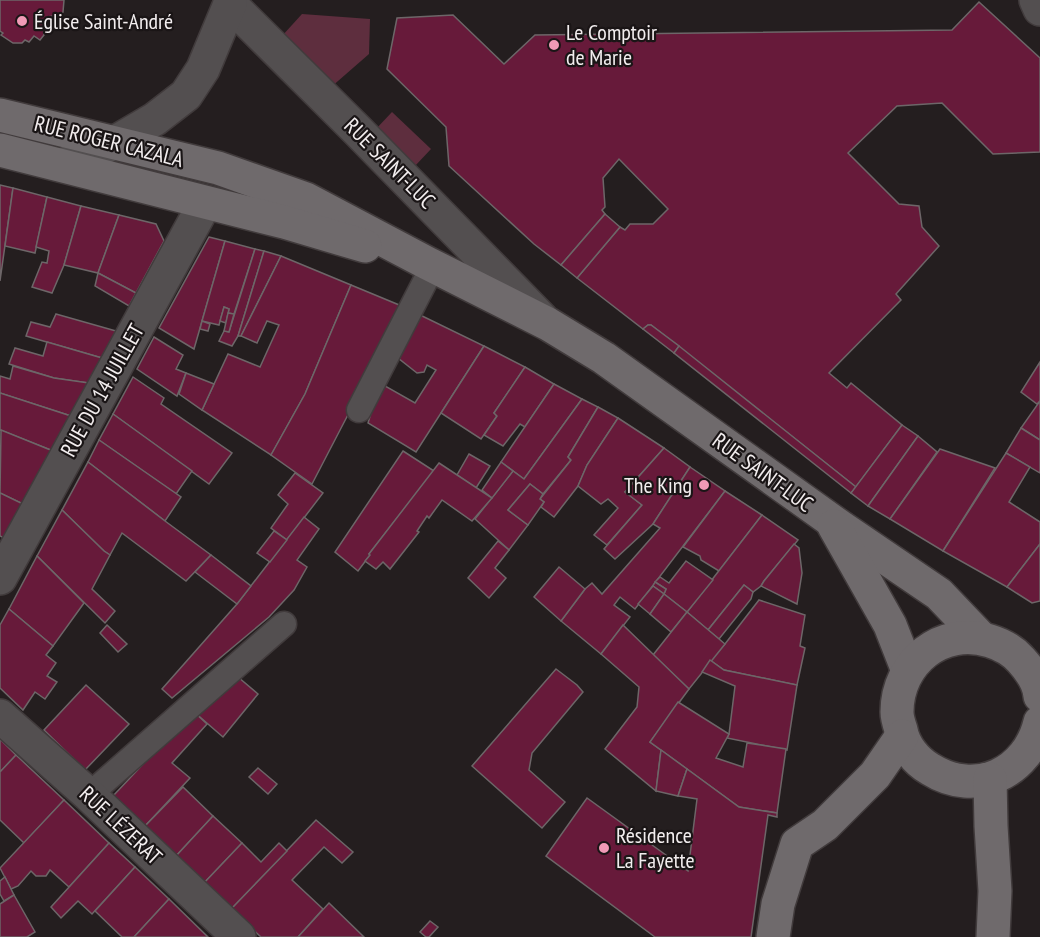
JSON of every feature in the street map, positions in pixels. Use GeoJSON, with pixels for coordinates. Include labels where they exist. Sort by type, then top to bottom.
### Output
{"type":"FeatureCollection","features":[{"type":"Feature","properties":{"kind":"main road","name":"RUE ROGER CAZALA"},"geometry":{"type":"LineString","coordinates":[[0,115],[218,168]]}},
{"type":"Feature","properties":{"kind":"main road","name":"RUE ROGER CAZALA"},"geometry":{"type":"LineString","coordinates":[[0,150],[205,203]]}},
{"type":"Feature","properties":{"kind":"main road","name":"RUE SAINT-LUC"},"geometry":{"type":"LineString","coordinates":[[218,168],[306,199],[548,324],[604,358],[939,594],[981,638]]}},
{"type":"Feature","properties":{"kind":"main road","name":"RUE SAINT-LUC"},"geometry":{"type":"LineString","coordinates":[[205,203],[284,222],[430,265]]}},
{"type":"Feature","properties":{"kind":"main road","name":"RUE SAINT-LUC"},"geometry":{"type":"LineString","coordinates":[[830,519],[890,625],[908,671]]}},
{"type":"Feature","properties":{"kind":"main road"},"geometry":{"type":"LineString","coordinates":[[1039,732],[1025,756],[1010,770],[990,779],[969,782],[948,778],[929,769],[913,755],[902,736],[897,714],[899,691],[908,671],[922,655],[940,643],[960,638],[981,638],[999,644],[1027,648],[1030,671],[1040,691],[1040,696]]}},
{"type":"Feature","properties":{"kind":"main road"},"geometry":{"type":"LineString","coordinates":[[773,937],[778,903],[797,844],[825,825],[875,775],[902,736]]}},
{"type":"Feature","properties":{"kind":"main road"},"geometry":{"type":"LineString","coordinates":[[990,779],[990,826],[995,891],[993,937]]}},
{"type":"Feature","properties":{"kind":"street"},"geometry":{"type":"LineString","coordinates":[[1035,0],[1040,9]]}},
{"type":"Feature","properties":{"kind":"street"},"geometry":{"type":"LineString","coordinates":[[63,165],[114,143],[155,119],[186,94],[203,69],[230,2]]}},
{"type":"Feature","properties":{"kind":"street","name":"RUE SAINT-LUC"},"geometry":{"type":"LineString","coordinates":[[230,2],[548,324]]}},
{"type":"Feature","properties":{"kind":"street","name":"RUE DU 14 JUILLET"},"geometry":{"type":"LineString","coordinates":[[0,578],[205,203]]}},
{"type":"Feature","properties":{"kind":"street","name":"RUE LÉZERAT"},"geometry":{"type":"LineString","coordinates":[[0,716],[89,795],[239,937]]}},
{"type":"Feature","properties":{"kind":"lane"},"geometry":{"type":"LineString","coordinates":[[359,410],[430,265]]}},
{"type":"Feature","properties":{"kind":"lane"},"geometry":{"type":"LineString","coordinates":[[89,795],[284,624]]}},
{"type":"Feature","properties":{"kind":"shaded area"},"geometry":{"type":"Polygon","coordinates":[[[302,14],[370,19],[369,54],[330,88],[282,36],[302,14]]]}},
{"type":"Feature","properties":{"kind":"shaded area"},"geometry":{"type":"Polygon","coordinates":[[[392,112],[431,149],[415,166],[376,129],[392,112]]]}},
{"type":"Feature","properties":{"kind":"building","name":"Église Saint-André"},"geometry":{"type":"Polygon","coordinates":[[[0,0],[64,0],[63,12],[61,15],[47,17],[43,25],[44,35],[40,40],[34,36],[29,42],[25,40],[22,43],[13,43],[1,35],[3,33],[0,31],[0,0]]]}},
{"type":"Feature","properties":{"kind":"building"},"geometry":{"type":"Polygon","coordinates":[[[979,2],[1040,58],[1040,152],[993,154],[942,103],[897,106],[848,153],[899,204],[919,206],[922,227],[939,246],[896,294],[901,300],[829,373],[847,388],[851,383],[902,425],[856,487],[651,325],[643,329],[577,278],[620,227],[625,230],[630,224],[653,224],[668,209],[619,159],[603,178],[605,207],[602,210],[605,214],[561,265],[534,244],[449,166],[446,127],[387,69],[397,18],[453,15],[504,64],[535,35],[952,30],[979,2]]]}},
{"type":"Feature","properties":{"kind":"building"},"geometry":{"type":"Polygon","coordinates":[[[0,185],[13,188],[0,281],[0,185]]]}},
{"type":"Feature","properties":{"kind":"building"},"geometry":{"type":"Polygon","coordinates":[[[13,188],[47,197],[35,253],[5,246],[13,188]]]}},
{"type":"Feature","properties":{"kind":"building"},"geometry":{"type":"Polygon","coordinates":[[[47,197],[81,206],[64,265],[52,293],[32,287],[42,262],[47,263],[49,251],[36,247],[47,197]]]}},
{"type":"Feature","properties":{"kind":"building"},"geometry":{"type":"Polygon","coordinates":[[[81,206],[119,215],[98,273],[64,265],[81,206]]]}},
{"type":"Feature","properties":{"kind":"building"},"geometry":{"type":"Polygon","coordinates":[[[605,214],[620,227],[577,278],[561,265],[605,214]]]}},
{"type":"Feature","properties":{"kind":"building"},"geometry":{"type":"Polygon","coordinates":[[[119,215],[156,224],[164,241],[136,293],[98,273],[119,215]]]}},
{"type":"Feature","properties":{"kind":"building"},"geometry":{"type":"Polygon","coordinates":[[[209,237],[225,241],[194,349],[159,328],[209,237]]]}},
{"type":"Feature","properties":{"kind":"building"},"geometry":{"type":"Polygon","coordinates":[[[225,241],[255,249],[234,314],[228,313],[229,309],[224,307],[219,325],[202,321],[225,241]]]}},
{"type":"Feature","properties":{"kind":"building"},"geometry":{"type":"Polygon","coordinates":[[[255,249],[264,251],[238,336],[232,346],[219,341],[224,331],[229,332],[255,249]]]}},
{"type":"Feature","properties":{"kind":"building"},"geometry":{"type":"Polygon","coordinates":[[[264,251],[281,256],[241,336],[238,336],[264,251]]]}},
{"type":"Feature","properties":{"kind":"building"},"geometry":{"type":"Polygon","coordinates":[[[281,256],[351,285],[305,394],[271,455],[202,410],[228,354],[260,367],[279,325],[267,321],[257,343],[241,336],[281,256]]]}},
{"type":"Feature","properties":{"kind":"building"},"geometry":{"type":"Polygon","coordinates":[[[98,273],[136,293],[129,306],[95,286],[98,273]]]}},
{"type":"Feature","properties":{"kind":"building"},"geometry":{"type":"Polygon","coordinates":[[[351,285],[404,307],[312,484],[271,455],[305,394],[351,285]]]}},
{"type":"Feature","properties":{"kind":"building"},"geometry":{"type":"Polygon","coordinates":[[[224,307],[229,309],[226,323],[220,321],[224,307]]]}},
{"type":"Feature","properties":{"kind":"building"},"geometry":{"type":"Polygon","coordinates":[[[228,313],[234,314],[229,332],[224,331],[228,313]]]}},
{"type":"Feature","properties":{"kind":"building"},"geometry":{"type":"Polygon","coordinates":[[[416,313],[484,346],[416,452],[368,423],[380,383],[415,403],[436,370],[427,365],[424,372],[417,373],[393,354],[416,313]]]}},
{"type":"Feature","properties":{"kind":"building"},"geometry":{"type":"Polygon","coordinates":[[[56,314],[116,331],[102,358],[26,336],[31,322],[50,327],[56,314]]]}},
{"type":"Feature","properties":{"kind":"building"},"geometry":{"type":"Polygon","coordinates":[[[202,321],[210,324],[208,331],[200,329],[202,321]]]}},
{"type":"Feature","properties":{"kind":"building"},"geometry":{"type":"Polygon","coordinates":[[[648,325],[679,346],[674,353],[643,329],[648,325]]]}},
{"type":"Feature","properties":{"kind":"building"},"geometry":{"type":"Polygon","coordinates":[[[154,337],[183,355],[176,369],[186,373],[177,396],[137,369],[154,337]]]}},
{"type":"Feature","properties":{"kind":"building"},"geometry":{"type":"Polygon","coordinates":[[[47,342],[102,358],[89,383],[54,378],[9,364],[15,348],[43,356],[47,342]]]}},
{"type":"Feature","properties":{"kind":"building"},"geometry":{"type":"Polygon","coordinates":[[[484,346],[525,367],[494,413],[497,416],[481,439],[441,413],[484,346]]]}},
{"type":"Feature","properties":{"kind":"building"},"geometry":{"type":"Polygon","coordinates":[[[679,346],[856,487],[851,493],[674,353],[679,346]]]}},
{"type":"Feature","properties":{"kind":"building"},"geometry":{"type":"Polygon","coordinates":[[[1040,362],[1040,401],[1037,404],[1021,392],[1040,362]]]}},
{"type":"Feature","properties":{"kind":"building"},"geometry":{"type":"Polygon","coordinates":[[[13,366],[54,378],[89,383],[71,416],[0,393],[0,376],[10,379],[13,366]]]}},
{"type":"Feature","properties":{"kind":"building"},"geometry":{"type":"Polygon","coordinates":[[[525,367],[554,384],[525,427],[520,424],[503,446],[484,435],[497,416],[494,413],[525,367]]]}},
{"type":"Feature","properties":{"kind":"building"},"geometry":{"type":"Polygon","coordinates":[[[186,373],[214,384],[202,410],[179,394],[186,373]]]}},
{"type":"Feature","properties":{"kind":"building"},"geometry":{"type":"Polygon","coordinates":[[[133,377],[164,398],[161,404],[232,453],[209,484],[113,414],[133,377]]]}},
{"type":"Feature","properties":{"kind":"building"},"geometry":{"type":"Polygon","coordinates":[[[554,384],[582,399],[524,479],[501,462],[554,384]]]}},
{"type":"Feature","properties":{"kind":"building"},"geometry":{"type":"Polygon","coordinates":[[[0,393],[71,416],[53,451],[0,430],[0,393]]]}},
{"type":"Feature","properties":{"kind":"building"},"geometry":{"type":"Polygon","coordinates":[[[582,399],[598,407],[568,457],[571,460],[543,494],[530,484],[508,510],[528,525],[509,550],[475,519],[513,471],[524,479],[582,399]]]}},
{"type":"Feature","properties":{"kind":"building"},"geometry":{"type":"Polygon","coordinates":[[[1040,401],[1040,440],[1021,428],[1040,401]]]}},
{"type":"Feature","properties":{"kind":"building"},"geometry":{"type":"Polygon","coordinates":[[[598,407],[618,418],[587,465],[578,486],[554,517],[541,507],[544,502],[540,499],[571,460],[568,457],[598,407]]]}},
{"type":"Feature","properties":{"kind":"building"},"geometry":{"type":"Polygon","coordinates":[[[113,414],[192,471],[176,494],[99,440],[113,414]]]}},
{"type":"Feature","properties":{"kind":"building"},"geometry":{"type":"Polygon","coordinates":[[[618,418],[664,448],[625,492],[642,505],[607,545],[594,535],[618,508],[608,499],[601,504],[578,486],[587,465],[618,418]]]}},
{"type":"Feature","properties":{"kind":"building"},"geometry":{"type":"Polygon","coordinates":[[[902,425],[918,436],[868,506],[851,493],[902,425]]]}},
{"type":"Feature","properties":{"kind":"building"},"geometry":{"type":"Polygon","coordinates":[[[1021,428],[1040,440],[1040,473],[1006,453],[1021,428]]]}},
{"type":"Feature","properties":{"kind":"building"},"geometry":{"type":"Polygon","coordinates":[[[1,430],[53,451],[23,504],[0,493],[1,430]]]}},
{"type":"Feature","properties":{"kind":"building"},"geometry":{"type":"Polygon","coordinates":[[[918,436],[937,452],[890,519],[868,506],[918,436]]]}},
{"type":"Feature","properties":{"kind":"building"},"geometry":{"type":"Polygon","coordinates":[[[99,440],[181,497],[165,521],[88,462],[99,440]]]}},
{"type":"Feature","properties":{"kind":"building"},"geometry":{"type":"Polygon","coordinates":[[[664,448],[690,467],[653,524],[615,559],[604,549],[642,505],[625,492],[664,448]]]}},
{"type":"Feature","properties":{"kind":"building"},"geometry":{"type":"Polygon","coordinates":[[[940,449],[995,468],[943,551],[890,519],[940,449]]]}},
{"type":"Feature","properties":{"kind":"building"},"geometry":{"type":"Polygon","coordinates":[[[403,451],[434,471],[358,571],[335,552],[403,451]]]}},
{"type":"Feature","properties":{"kind":"building"},"geometry":{"type":"Polygon","coordinates":[[[1006,453],[1030,467],[1009,502],[1040,522],[1040,544],[1007,587],[943,551],[1006,453]]]}},
{"type":"Feature","properties":{"kind":"building"},"geometry":{"type":"Polygon","coordinates":[[[469,454],[490,466],[476,488],[457,475],[469,454]]]}},
{"type":"Feature","properties":{"kind":"building"},"geometry":{"type":"Polygon","coordinates":[[[88,462],[211,555],[186,581],[122,533],[110,555],[104,551],[62,510],[88,462]]]}},
{"type":"Feature","properties":{"kind":"building"},"geometry":{"type":"Polygon","coordinates":[[[501,462],[513,471],[492,498],[482,490],[501,462]]]}},
{"type":"Feature","properties":{"kind":"building"},"geometry":{"type":"Polygon","coordinates":[[[439,463],[492,498],[472,521],[442,500],[429,518],[427,516],[417,531],[419,532],[390,569],[383,562],[376,569],[365,561],[369,554],[439,463]]]}},
{"type":"Feature","properties":{"kind":"building"},"geometry":{"type":"Polygon","coordinates":[[[690,467],[725,491],[635,609],[620,597],[614,605],[630,617],[601,654],[561,621],[592,583],[602,594],[660,528],[653,524],[690,467]]]}},
{"type":"Feature","properties":{"kind":"building"},"geometry":{"type":"Polygon","coordinates":[[[295,473],[323,493],[287,540],[271,528],[288,504],[278,495],[295,473]]]}},
{"type":"Feature","properties":{"kind":"building"},"geometry":{"type":"Polygon","coordinates":[[[530,484],[543,494],[540,499],[544,502],[528,525],[508,510],[530,484]]]}},
{"type":"Feature","properties":{"kind":"building"},"geometry":{"type":"Polygon","coordinates":[[[725,491],[762,515],[719,571],[701,560],[700,556],[683,547],[725,491]]]}},
{"type":"Feature","properties":{"kind":"building"},"geometry":{"type":"Polygon","coordinates":[[[0,493],[23,504],[4,538],[0,536],[0,493]]]}},
{"type":"Feature","properties":{"kind":"building"},"geometry":{"type":"Polygon","coordinates":[[[62,510],[110,555],[92,589],[115,611],[105,623],[37,556],[62,510]]]}},
{"type":"Feature","properties":{"kind":"building"},"geometry":{"type":"Polygon","coordinates":[[[762,515],[798,540],[761,586],[753,592],[744,585],[708,630],[687,612],[762,515]]]}},
{"type":"Feature","properties":{"kind":"building"},"geometry":{"type":"Polygon","coordinates":[[[304,517],[319,529],[297,560],[307,567],[294,590],[269,617],[172,698],[162,689],[237,604],[304,517]]]}},
{"type":"Feature","properties":{"kind":"building"},"geometry":{"type":"Polygon","coordinates":[[[274,531],[287,540],[270,562],[257,553],[274,531]]]}},
{"type":"Feature","properties":{"kind":"building"},"geometry":{"type":"Polygon","coordinates":[[[498,541],[509,550],[495,568],[506,578],[489,598],[468,578],[498,541]]]}},
{"type":"Feature","properties":{"kind":"building"},"geometry":{"type":"Polygon","coordinates":[[[794,544],[799,548],[802,573],[797,604],[761,586],[794,544]]]}},
{"type":"Feature","properties":{"kind":"building"},"geometry":{"type":"Polygon","coordinates":[[[1040,544],[1040,601],[1032,603],[1007,587],[1040,544]]]}},
{"type":"Feature","properties":{"kind":"building"},"geometry":{"type":"Polygon","coordinates":[[[211,555],[251,586],[237,604],[195,572],[211,555]]]}},
{"type":"Feature","properties":{"kind":"building"},"geometry":{"type":"Polygon","coordinates":[[[37,556],[84,603],[53,646],[9,609],[37,556]]]}},
{"type":"Feature","properties":{"kind":"building"},"geometry":{"type":"Polygon","coordinates":[[[686,561],[713,580],[687,612],[664,594],[666,589],[655,582],[660,577],[669,583],[686,561]]]}},
{"type":"Feature","properties":{"kind":"building"},"geometry":{"type":"Polygon","coordinates":[[[559,567],[585,589],[561,621],[534,597],[559,567]]]}},
{"type":"Feature","properties":{"kind":"building"},"geometry":{"type":"Polygon","coordinates":[[[655,582],[666,589],[664,594],[653,586],[655,582]]]}},
{"type":"Feature","properties":{"kind":"building"},"geometry":{"type":"Polygon","coordinates":[[[744,585],[753,592],[751,599],[719,639],[708,630],[744,585]]]}},
{"type":"Feature","properties":{"kind":"building"},"geometry":{"type":"Polygon","coordinates":[[[653,586],[664,594],[650,614],[638,604],[653,586]]]}},
{"type":"Feature","properties":{"kind":"building"},"geometry":{"type":"Polygon","coordinates":[[[664,594],[687,612],[671,632],[650,614],[664,594]]]}},
{"type":"Feature","properties":{"kind":"building"},"geometry":{"type":"Polygon","coordinates":[[[759,600],[805,615],[800,646],[805,648],[797,685],[724,670],[710,660],[759,600]]]}},
{"type":"Feature","properties":{"kind":"building"},"geometry":{"type":"Polygon","coordinates":[[[9,609],[53,646],[46,655],[56,663],[47,676],[57,682],[45,699],[35,692],[23,710],[0,688],[0,625],[9,609]]]}},
{"type":"Feature","properties":{"kind":"building"},"geometry":{"type":"Polygon","coordinates":[[[687,612],[725,644],[689,689],[653,655],[687,612]]]}},
{"type":"Feature","properties":{"kind":"building"},"geometry":{"type":"Polygon","coordinates":[[[107,625],[127,644],[118,652],[100,633],[107,625]]]}},
{"type":"Feature","properties":{"kind":"building"},"geometry":{"type":"Polygon","coordinates":[[[623,625],[689,689],[650,742],[661,750],[656,791],[605,749],[637,707],[639,687],[601,654],[623,625]]]}},
{"type":"Feature","properties":{"kind":"building"},"geometry":{"type":"Polygon","coordinates":[[[710,660],[724,670],[797,685],[787,750],[727,738],[735,686],[702,672],[710,660]]]}},
{"type":"Feature","properties":{"kind":"building"},"geometry":{"type":"Polygon","coordinates":[[[556,669],[583,692],[532,753],[529,770],[565,802],[542,828],[472,766],[556,669]]]}},
{"type":"Feature","properties":{"kind":"building"},"geometry":{"type":"Polygon","coordinates":[[[238,677],[258,694],[223,737],[193,711],[238,677]]]}},
{"type":"Feature","properties":{"kind":"building"},"geometry":{"type":"Polygon","coordinates":[[[86,685],[129,724],[85,770],[44,730],[86,685]]]}},
{"type":"Feature","properties":{"kind":"building"},"geometry":{"type":"Polygon","coordinates":[[[678,702],[729,734],[716,758],[743,767],[747,743],[786,749],[777,813],[739,807],[650,742],[678,702]]]}},
{"type":"Feature","properties":{"kind":"building"},"geometry":{"type":"Polygon","coordinates":[[[193,711],[207,724],[172,763],[190,778],[145,826],[113,796],[193,711]]]}},
{"type":"Feature","properties":{"kind":"building"},"geometry":{"type":"Polygon","coordinates":[[[0,739],[16,755],[0,772],[0,739]]]}},
{"type":"Feature","properties":{"kind":"building"},"geometry":{"type":"Polygon","coordinates":[[[661,750],[687,769],[678,796],[656,791],[661,750]]]}},
{"type":"Feature","properties":{"kind":"building"},"geometry":{"type":"Polygon","coordinates":[[[16,755],[64,800],[24,843],[0,820],[0,772],[16,755]]]}},
{"type":"Feature","properties":{"kind":"building"},"geometry":{"type":"Polygon","coordinates":[[[258,768],[277,784],[268,794],[249,777],[258,768]]]}},
{"type":"Feature","properties":{"kind":"building","name":"Résidence La Fayette"},"geometry":{"type":"Polygon","coordinates":[[[687,769],[739,807],[777,813],[777,817],[768,815],[751,937],[655,937],[546,856],[587,798],[688,871],[697,799],[678,796],[687,769]]]}},
{"type":"Feature","properties":{"kind":"building"},"geometry":{"type":"Polygon","coordinates":[[[183,787],[213,816],[176,856],[145,826],[183,787]]]}},
{"type":"Feature","properties":{"kind":"building"},"geometry":{"type":"Polygon","coordinates":[[[64,800],[109,843],[69,887],[50,870],[46,876],[36,876],[31,871],[18,886],[11,889],[0,868],[64,800]]]}},
{"type":"Feature","properties":{"kind":"building"},"geometry":{"type":"Polygon","coordinates":[[[213,816],[242,843],[204,883],[176,856],[213,816]]]}},
{"type":"Feature","properties":{"kind":"building"},"geometry":{"type":"Polygon","coordinates":[[[316,820],[353,852],[342,863],[324,847],[292,880],[323,909],[298,937],[261,937],[231,909],[316,820]]]}},
{"type":"Feature","properties":{"kind":"building"},"geometry":{"type":"Polygon","coordinates":[[[109,843],[135,867],[92,914],[78,901],[61,918],[51,907],[109,843]]]}},
{"type":"Feature","properties":{"kind":"building"},"geometry":{"type":"Polygon","coordinates":[[[242,843],[261,862],[279,843],[287,851],[231,909],[204,883],[242,843]]]}},
{"type":"Feature","properties":{"kind":"building"},"geometry":{"type":"Polygon","coordinates":[[[135,867],[169,899],[134,937],[122,937],[95,911],[135,867]]]}},
{"type":"Feature","properties":{"kind":"building"},"geometry":{"type":"Polygon","coordinates":[[[5,877],[14,895],[4,901],[0,894],[0,881],[5,877]]]}},
{"type":"Feature","properties":{"kind":"building"},"geometry":{"type":"Polygon","coordinates":[[[14,895],[35,932],[27,937],[0,937],[0,904],[14,895]]]}},
{"type":"Feature","properties":{"kind":"building"},"geometry":{"type":"Polygon","coordinates":[[[169,899],[208,937],[134,937],[169,899]]]}},
{"type":"Feature","properties":{"kind":"building"},"geometry":{"type":"Polygon","coordinates":[[[329,903],[364,937],[298,937],[329,903]]]}},
{"type":"Feature","properties":{"kind":"building"},"geometry":{"type":"Polygon","coordinates":[[[430,921],[438,927],[429,937],[426,937],[420,932],[430,921]]]}},
{"type":"Feature","properties":{"kind":"place","name":"Église Saint-André"},"geometry":{"type":"Point","coordinates":[22,21]}},
{"type":"Feature","properties":{"kind":"place","name":"Le Comptoir de Marie"},"geometry":{"type":"Point","coordinates":[554,45]}},
{"type":"Feature","properties":{"kind":"place","name":"The King"},"geometry":{"type":"Point","coordinates":[704,485]}},
{"type":"Feature","properties":{"kind":"place","name":"Résidence La Fayette"},"geometry":{"type":"Point","coordinates":[604,848]}}]}
